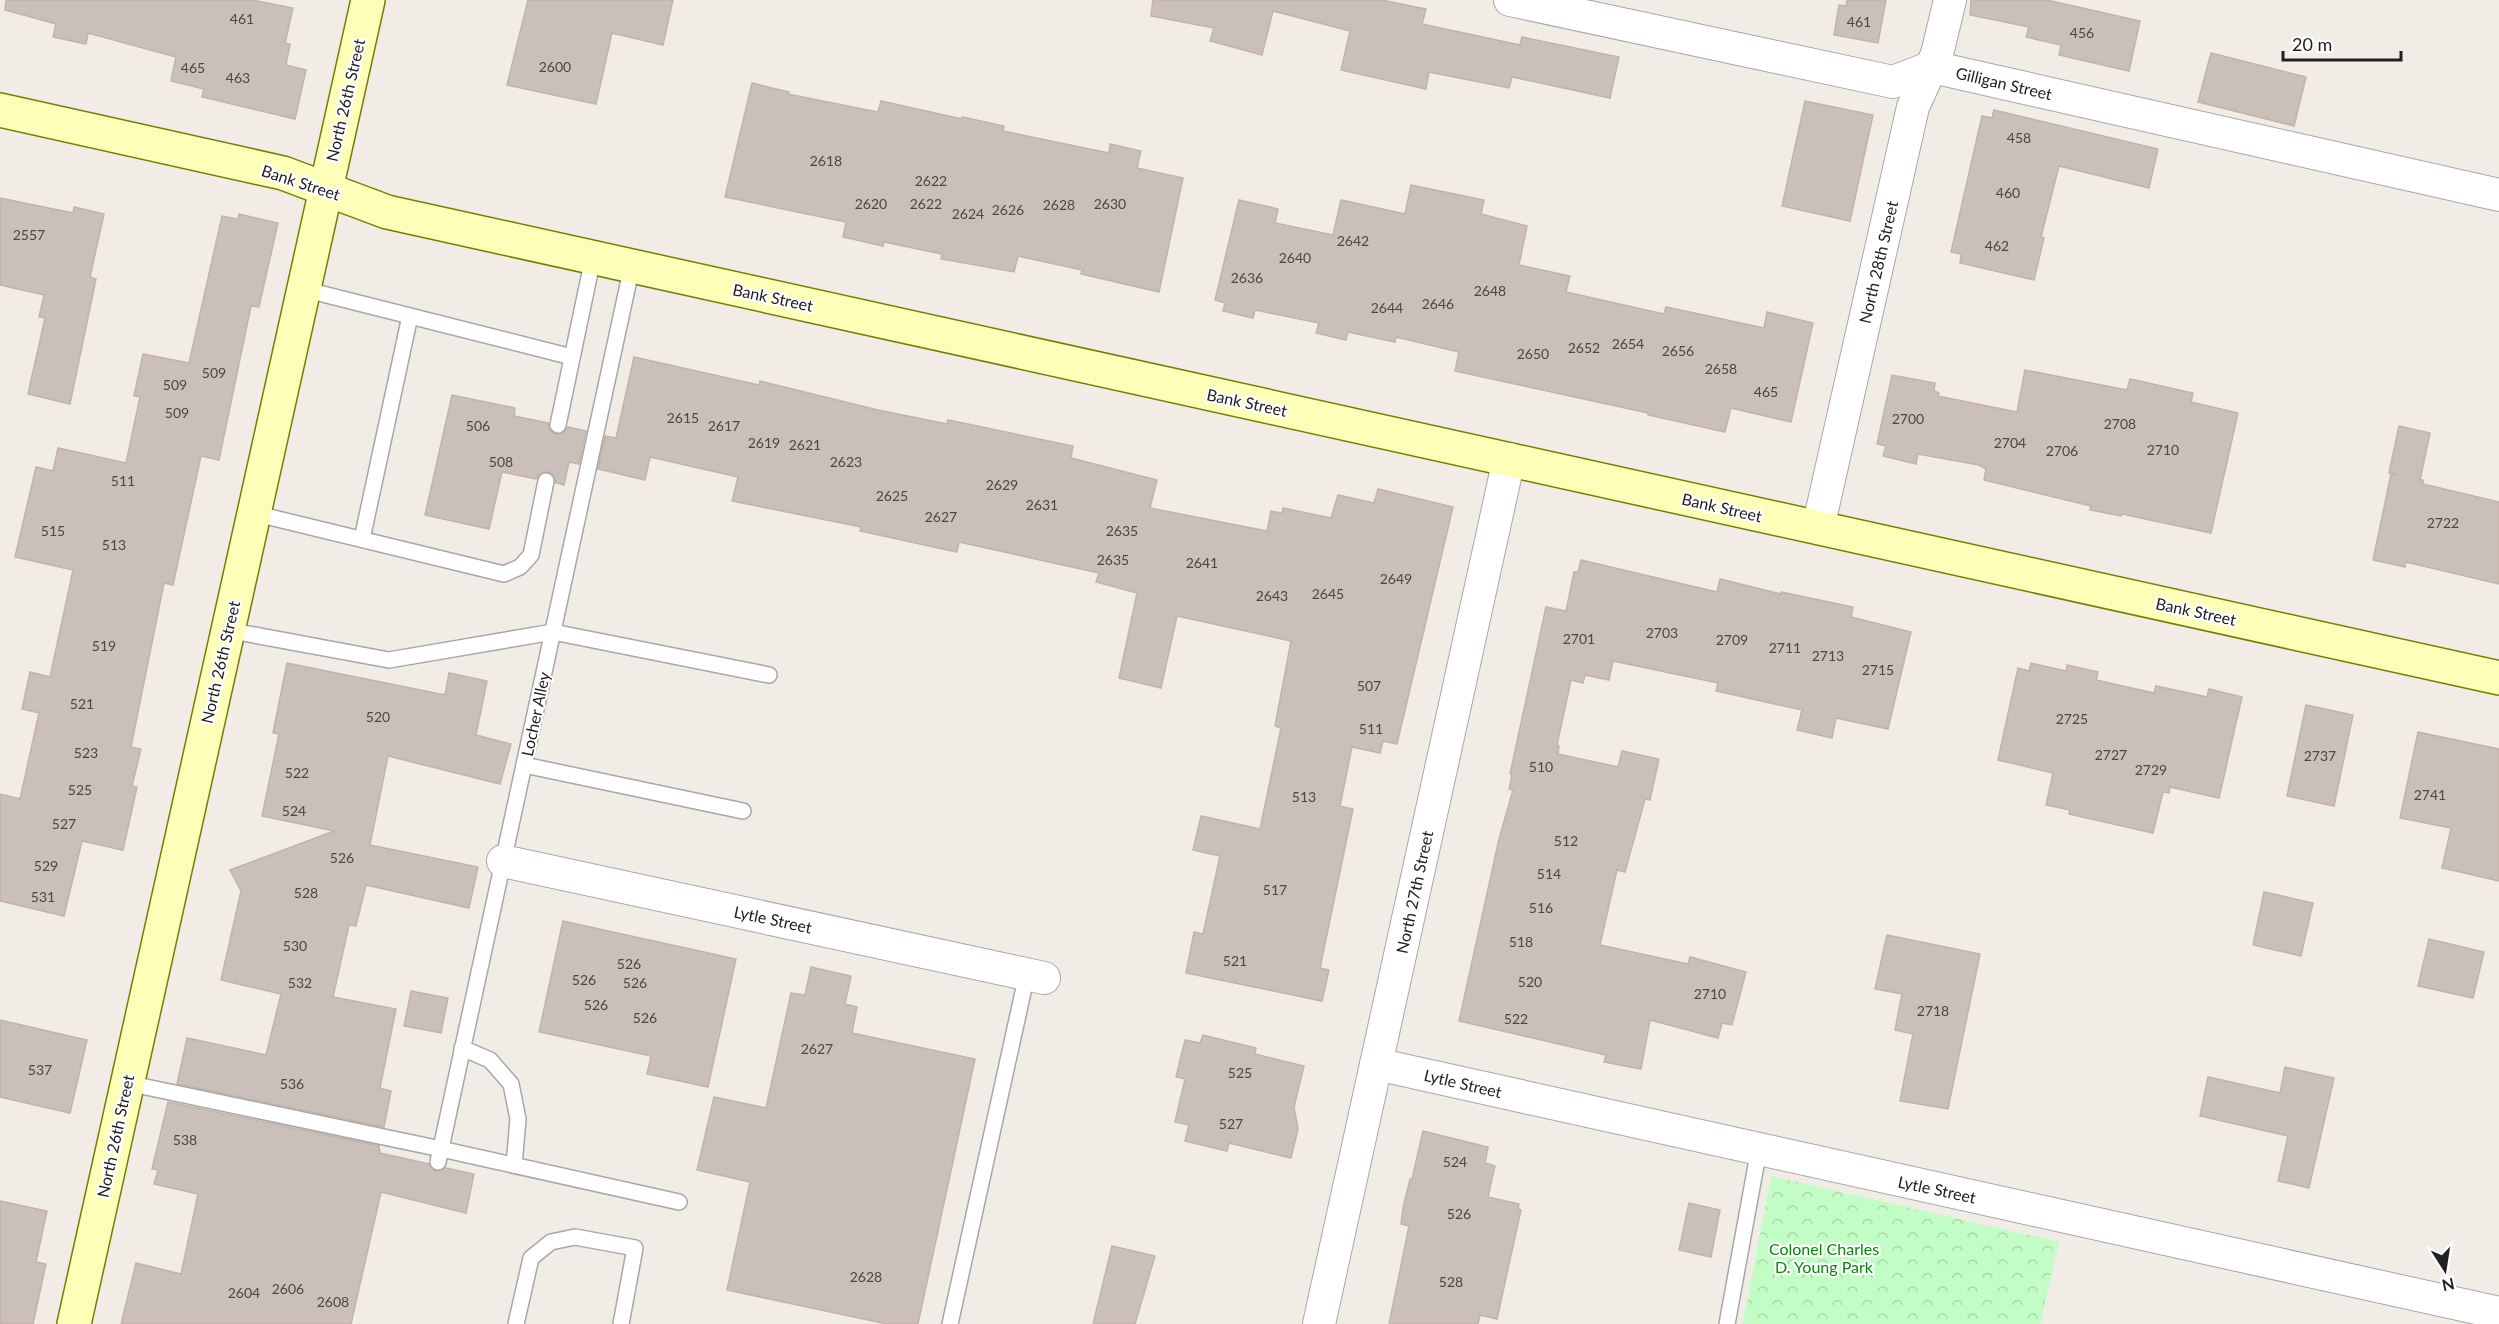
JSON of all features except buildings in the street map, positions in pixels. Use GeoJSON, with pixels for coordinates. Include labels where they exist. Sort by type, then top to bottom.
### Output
{"type":"FeatureCollection","features":[{"type":"Feature","properties":{"kind":"street","name":"North 26th Street"},"geometry":{"type":"LineString","coordinates":[[74,1324],[368,0]]}},
{"type":"Feature","properties":{"kind":"street","name":"Gilligan Street"},"geometry":{"type":"LineString","coordinates":[[1510,0],[1893,82],[1932,67],[2499,195]]}},
{"type":"Feature","properties":{"kind":"street","name":"North 28th Street"},"geometry":{"type":"LineString","coordinates":[[1818,528],[1913,107],[1937,54],[1950,0]]}},
{"type":"Feature","properties":{"kind":"street","name":"Bank Street"},"geometry":{"type":"LineString","coordinates":[[0,110],[283,173],[387,212],[2499,678]]}},
{"type":"Feature","properties":{"kind":"street","name":"North 27th Street"},"geometry":{"type":"LineString","coordinates":[[1319,1324],[1509,459]]}},
{"type":"Feature","properties":{"kind":"street","name":"Lytle Street"},"geometry":{"type":"LineString","coordinates":[[503,861],[1035,976]]}},
{"type":"Feature","properties":{"kind":"street","name":"Lytle Street"},"geometry":{"type":"LineString","coordinates":[[1376,1064],[2499,1313]]}},
{"type":"Feature","properties":{"kind":"lane"},"geometry":{"type":"LineString","coordinates":[[558,425],[593,258]]}},
{"type":"Feature","properties":{"kind":"lane","name":"Locher Alley"},"geometry":{"type":"LineString","coordinates":[[439,1155],[632,266]]}},
{"type":"Feature","properties":{"kind":"lane"},"geometry":{"type":"LineString","coordinates":[[303,289],[572,357]]}},
{"type":"Feature","properties":{"kind":"lane"},"geometry":{"type":"LineString","coordinates":[[362,539],[411,316]]}},
{"type":"Feature","properties":{"kind":"lane"},"geometry":{"type":"LineString","coordinates":[[253,513],[504,574],[520,567],[531,555],[546,481]]}},
{"type":"Feature","properties":{"kind":"lane"},"geometry":{"type":"LineString","coordinates":[[227,630],[389,660],[552,632],[770,675]]}},
{"type":"Feature","properties":{"kind":"lane"},"geometry":{"type":"LineString","coordinates":[[524,765],[743,811]]}},
{"type":"Feature","properties":{"kind":"lane"},"geometry":{"type":"LineString","coordinates":[[950,1324],[1035,976]]}},
{"type":"Feature","properties":{"kind":"lane"},"geometry":{"type":"LineString","coordinates":[[462,1048],[490,1060],[511,1084],[518,1119],[514,1165]]}},
{"type":"Feature","properties":{"kind":"lane"},"geometry":{"type":"LineString","coordinates":[[127,1083],[439,1155],[514,1165],[679,1202]]}},
{"type":"Feature","properties":{"kind":"lane"},"geometry":{"type":"LineString","coordinates":[[1727,1324],[1759,1149]]}},
{"type":"Feature","properties":{"kind":"lane"},"geometry":{"type":"LineString","coordinates":[[516,1324],[531,1258],[551,1242],[575,1237],[635,1248],[621,1324]]}},
{"type":"Feature","properties":{"kind":"green space","name":"Colonel Charles D. Young Park"},"geometry":{"type":"Polygon","coordinates":[[[1771,1176],[2059,1242],[2040,1324],[1743,1324],[1771,1176]]]}}]}
